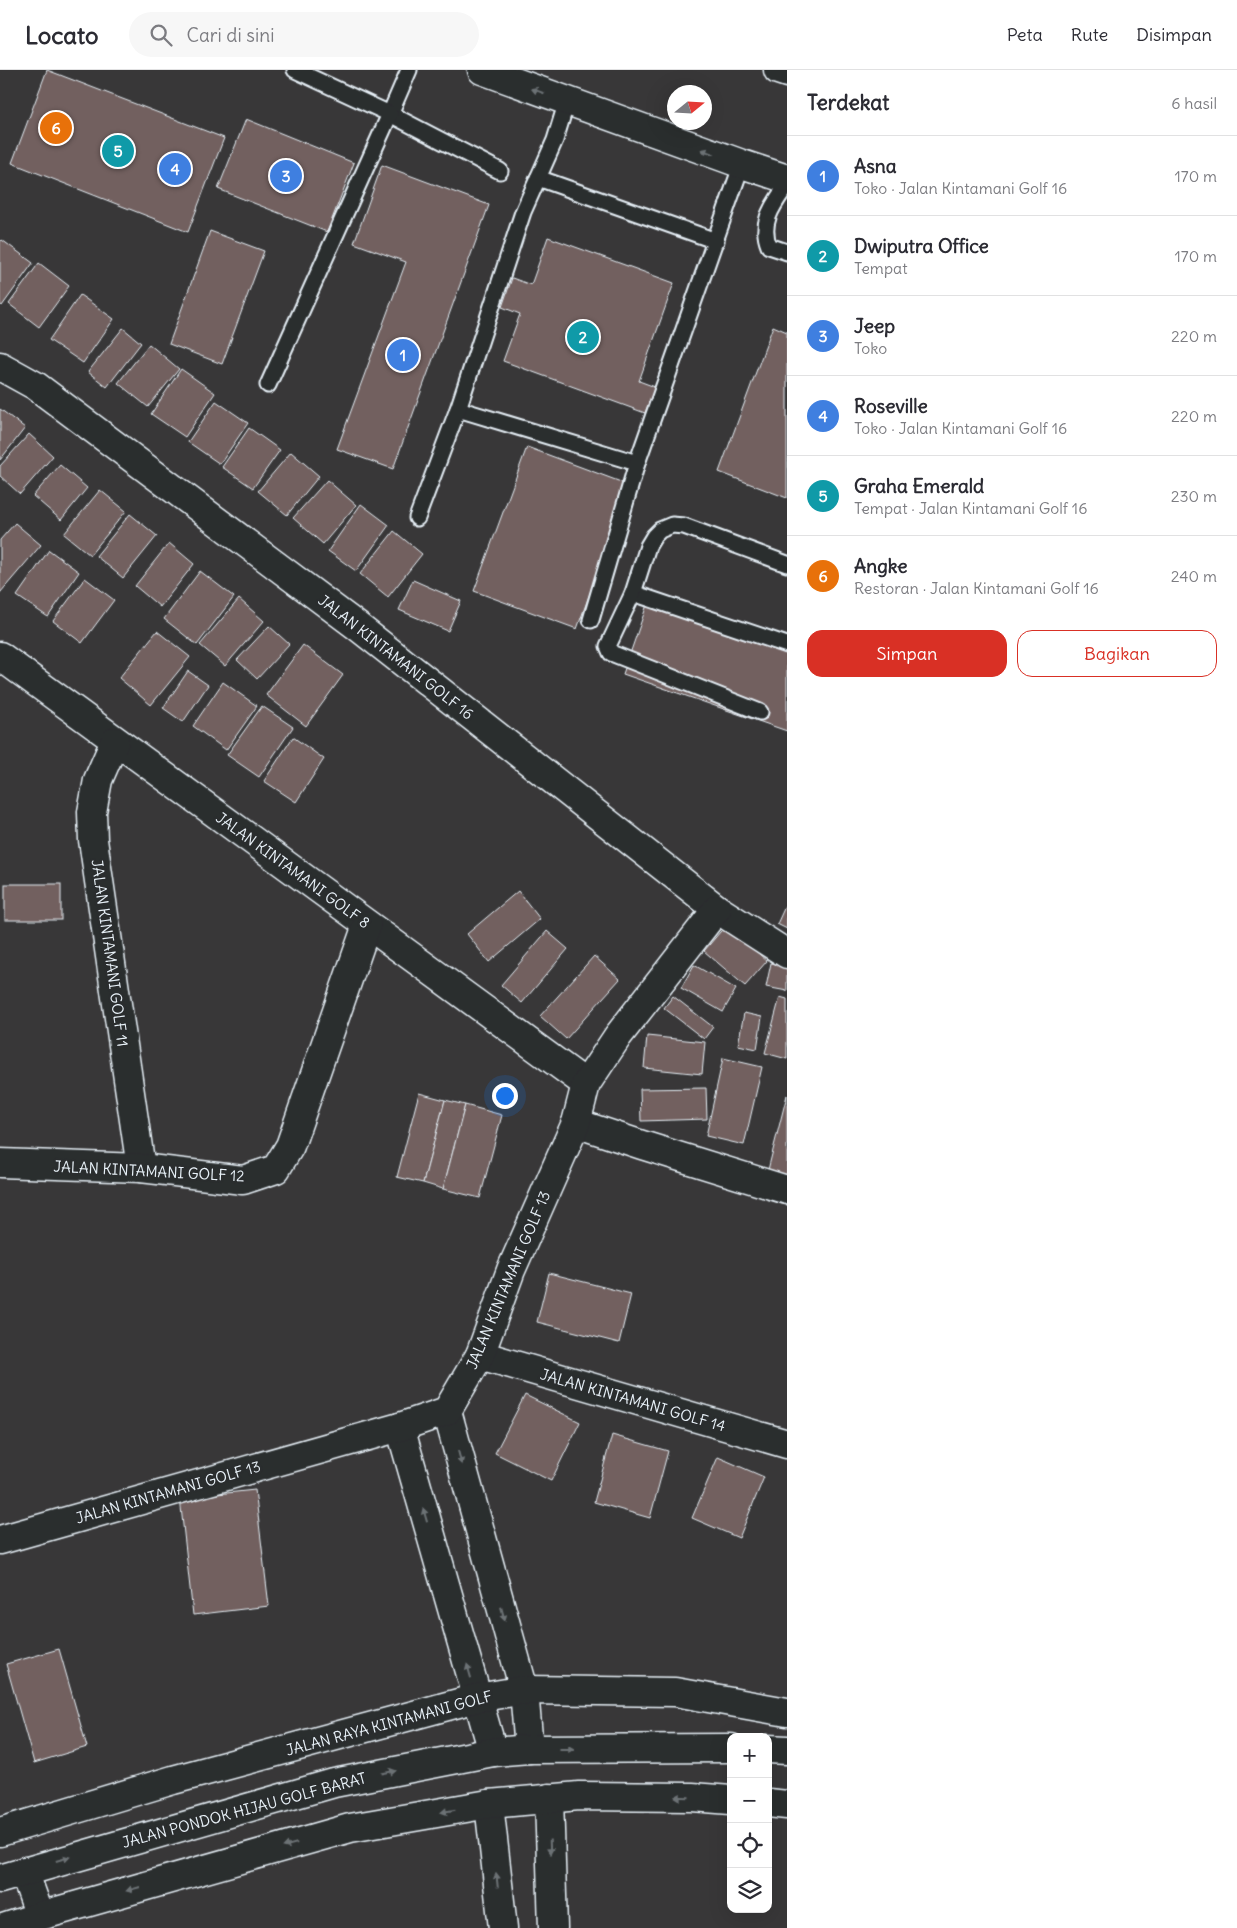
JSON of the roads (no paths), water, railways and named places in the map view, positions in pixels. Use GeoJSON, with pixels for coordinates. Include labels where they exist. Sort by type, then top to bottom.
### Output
{"type":"FeatureCollection","features":[{"type":"Feature","properties":{"kind":"street"},"geometry":{"type":"LineString","coordinates":[[482,70],[787,179]]}},
{"type":"Feature","properties":{"kind":"street"},"geometry":{"type":"LineString","coordinates":[[778,70],[787,73]]}},
{"type":"Feature","properties":{"kind":"street","name":"JALAN KINTAMANI GOLF 16"},"geometry":{"type":"LineString","coordinates":[[0,366],[36,386],[357,626],[717,909],[787,954]]}},
{"type":"Feature","properties":{"kind":"street","name":"JALAN KINTAMANI GOLF 8"},"geometry":{"type":"LineString","coordinates":[[0,656],[586,1084]]}},
{"type":"Feature","properties":{"kind":"street","name":"JALAN KINTAMANI GOLF 11"},"geometry":{"type":"LineString","coordinates":[[114,741],[98,780],[92,812],[93,840],[141,1168]]}},
{"type":"Feature","properties":{"kind":"street","name":"JALAN KINTAMANI GOLF 13"},"geometry":{"type":"LineString","coordinates":[[0,1540],[400,1427],[447,1411],[480,1355],[511,1270],[576,1123],[586,1084],[618,1036],[717,909]]}},
{"type":"Feature","properties":{"kind":"street","name":"JALAN KINTAMANI GOLF 12"},"geometry":{"type":"LineString","coordinates":[[0,1163],[141,1168],[243,1180],[276,1169],[290,1146],[368,925]]}},
{"type":"Feature","properties":{"kind":"street"},"geometry":{"type":"LineString","coordinates":[[576,1123],[642,1146],[787,1190]]}},
{"type":"Feature","properties":{"kind":"street","name":"JALAN KINTAMANI GOLF 14"},"geometry":{"type":"LineString","coordinates":[[480,1355],[787,1444]]}},
{"type":"Feature","properties":{"kind":"street"},"geometry":{"type":"LineString","coordinates":[[447,1411],[524,1690],[529,1749]]}},
{"type":"Feature","properties":{"kind":"street"},"geometry":{"type":"LineString","coordinates":[[400,1427],[493,1752]]}},
{"type":"Feature","properties":{"kind":"street","name":"JALAN RAYA KINTAMANI GOLF"},"geometry":{"type":"LineString","coordinates":[[0,1832],[173,1780],[477,1698],[524,1690],[675,1692],[787,1712]]}},
{"type":"Feature","properties":{"kind":"street","name":"JALAN PONDOK HIJAU GOLF BARAT"},"geometry":{"type":"LineString","coordinates":[[12,1875],[334,1783],[493,1752],[529,1749],[727,1748]]}},
{"type":"Feature","properties":{"kind":"street"},"geometry":{"type":"LineString","coordinates":[[772,1749],[787,1750]]}},
{"type":"Feature","properties":{"kind":"street"},"geometry":{"type":"LineString","coordinates":[[3,1928],[350,1828],[489,1804],[549,1798],[579,1796],[727,1800]]}},
{"type":"Feature","properties":{"kind":"street"},"geometry":{"type":"LineString","coordinates":[[549,1798],[553,1928]]}},
{"type":"Feature","properties":{"kind":"street"},"geometry":{"type":"LineString","coordinates":[[772,1803],[787,1805]]}},
{"type":"Feature","properties":{"kind":"street"},"geometry":{"type":"LineString","coordinates":[[489,1804],[503,1928]]}},
{"type":"Feature","properties":{"kind":"street"},"geometry":{"type":"LineString","coordinates":[[12,1875],[40,1916]]}},
{"type":"Feature","properties":{"kind":"lane"},"geometry":{"type":"LineString","coordinates":[[295,70],[390,114],[500,170]]}},
{"type":"Feature","properties":{"kind":"lane"},"geometry":{"type":"LineString","coordinates":[[268,385],[408,70]]}},
{"type":"Feature","properties":{"kind":"lane"},"geometry":{"type":"LineString","coordinates":[[417,518],[458,410],[523,212],[555,140],[567,101]]}},
{"type":"Feature","properties":{"kind":"lane"},"geometry":{"type":"LineString","coordinates":[[592,620],[637,463],[742,164]]}},
{"type":"Feature","properties":{"kind":"lane"},"geometry":{"type":"LineString","coordinates":[[538,178],[716,241]]}},
{"type":"Feature","properties":{"kind":"lane"},"geometry":{"type":"LineString","coordinates":[[787,185],[770,210],[765,226],[765,236],[769,246],[787,252]]}},
{"type":"Feature","properties":{"kind":"lane"},"geometry":{"type":"LineString","coordinates":[[458,410],[637,463]]}},
{"type":"Feature","properties":{"kind":"lane"},"geometry":{"type":"LineString","coordinates":[[760,712],[611,653],[608,646],[633,593],[648,546],[660,530],[672,525],[684,526],[787,564]]}},
{"type":"Feature","properties":{"kind":"lane"},"geometry":{"type":"LineString","coordinates":[[633,593],[787,645]]}},
{"type":"Feature","properties":{"kind":"place","name":"Angke"},"geometry":{"type":"Point","coordinates":[56,128]}},
{"type":"Feature","properties":{"kind":"place","name":"Graha Emerald"},"geometry":{"type":"Point","coordinates":[118,151]}},
{"type":"Feature","properties":{"kind":"place","name":"Roseville"},"geometry":{"type":"Point","coordinates":[175,169]}},
{"type":"Feature","properties":{"kind":"place","name":"Jeep"},"geometry":{"type":"Point","coordinates":[286,176]}},
{"type":"Feature","properties":{"kind":"place","name":"Dwiputra Office"},"geometry":{"type":"Point","coordinates":[583,337]}},
{"type":"Feature","properties":{"kind":"place","name":"Asna"},"geometry":{"type":"Point","coordinates":[403,355]}}]}
